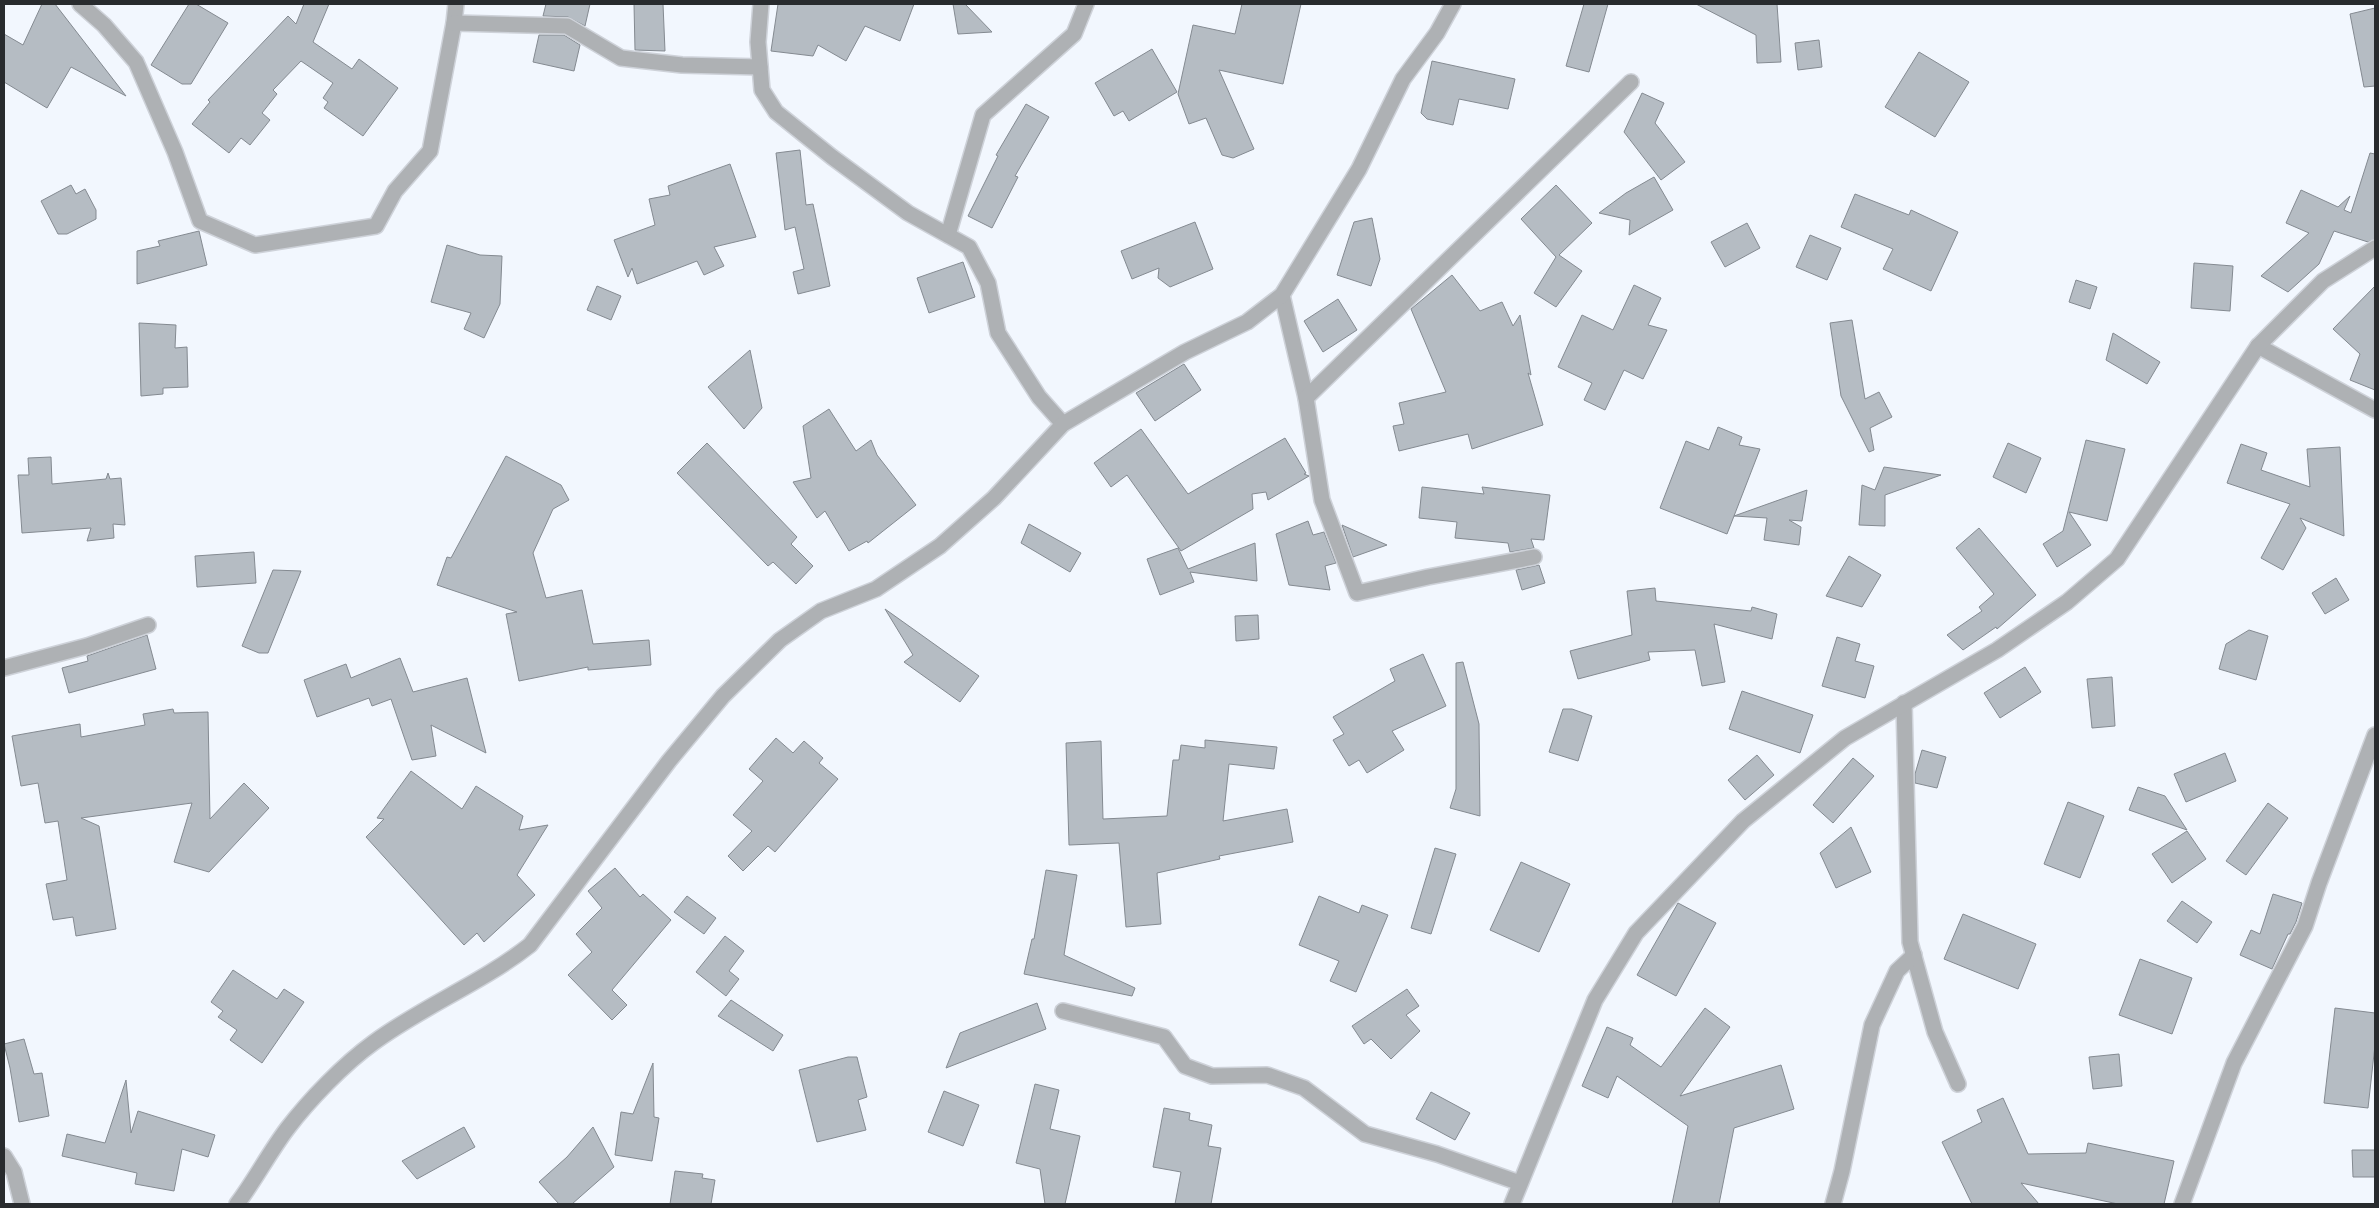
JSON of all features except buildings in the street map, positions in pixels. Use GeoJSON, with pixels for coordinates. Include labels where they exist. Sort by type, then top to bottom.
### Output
{"type":"FeatureCollection","features":[{"type":"Feature","properties":{"kind":"street"},"geometry":{"type":"LineString","coordinates":[[80,4],[104,25],[136,62],[175,152],[200,222],[255,245],[376,226],[395,191],[430,151],[456,4]]}},
{"type":"Feature","properties":{"kind":"street"},"geometry":{"type":"LineString","coordinates":[[761,4],[758,42],[762,90],[776,112],[832,157],[908,213],[969,247],[988,282],[998,333],[1039,397],[1063,424]]}},
{"type":"Feature","properties":{"kind":"street"},"geometry":{"type":"LineString","coordinates":[[948,235],[983,115],[1074,34],[1086,4]]}},
{"type":"Feature","properties":{"kind":"street"},"geometry":{"type":"LineString","coordinates":[[237,1204],[288,1128],[331,1081],[371,1044],[413,1015],[507,963],[530,944],[669,761],[723,696],[780,640],[821,611],[876,589],[940,546],[994,498],[1063,424],[1185,352],[1247,322],[1282,295],[1359,169],[1403,79],[1437,33],[1453,4]]}},
{"type":"Feature","properties":{"kind":"street"},"geometry":{"type":"LineString","coordinates":[[454,23],[567,26],[622,58],[682,65],[760,67]]}},
{"type":"Feature","properties":{"kind":"street"},"geometry":{"type":"LineString","coordinates":[[1306,398],[1631,82]]}},
{"type":"Feature","properties":{"kind":"street"},"geometry":{"type":"LineString","coordinates":[[1512,1204],[1595,1000],[1636,933],[1743,821],[1845,738],[1997,650],[2067,602],[2117,559],[2258,346],[2323,280],[2375,248]]}},
{"type":"Feature","properties":{"kind":"street"},"geometry":{"type":"LineString","coordinates":[[1282,295],[1306,398],[1322,500],[1357,593],[1428,577],[1534,557]]}},
{"type":"Feature","properties":{"kind":"street"},"geometry":{"type":"LineString","coordinates":[[2258,346],[2375,410]]}},
{"type":"Feature","properties":{"kind":"street"},"geometry":{"type":"LineString","coordinates":[[4,668],[87,646],[148,625]]}},
{"type":"Feature","properties":{"kind":"street"},"geometry":{"type":"LineString","coordinates":[[1904,703],[1910,942],[1934,1032],[1958,1084]]}},
{"type":"Feature","properties":{"kind":"street"},"geometry":{"type":"LineString","coordinates":[[2182,1204],[2234,1063],[2305,926],[2319,883],[2375,735]]}},
{"type":"Feature","properties":{"kind":"street"},"geometry":{"type":"LineString","coordinates":[[1832,1204],[1842,1170],[1872,1026],[1897,971],[1914,955]]}},
{"type":"Feature","properties":{"kind":"street"},"geometry":{"type":"LineString","coordinates":[[1063,1011],[1164,1037],[1185,1066],[1212,1076],[1267,1076],[1304,1088],[1366,1134],[1437,1154],[1520,1183]]}},
{"type":"Feature","properties":{"kind":"street"},"geometry":{"type":"LineString","coordinates":[[4,1156],[14,1172],[22,1204]]}}]}
